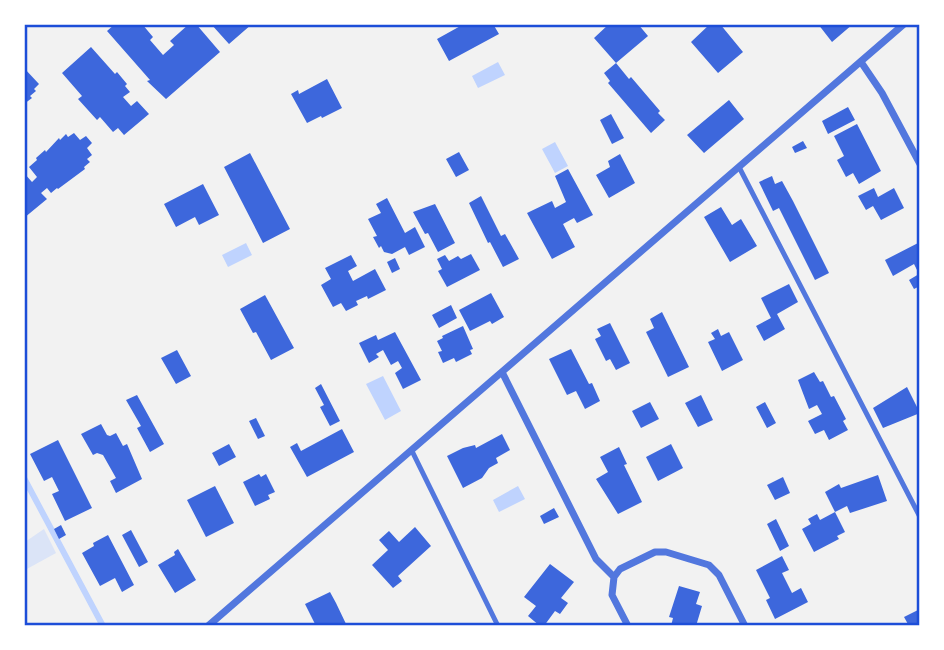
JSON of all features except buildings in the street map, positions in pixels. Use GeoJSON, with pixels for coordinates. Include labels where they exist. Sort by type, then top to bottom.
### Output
{"type":"FeatureCollection","features":[{"type":"Feature","properties":{"kind":"street"},"geometry":{"type":"LineString","coordinates":[[208,625],[904,24]]}},
{"type":"Feature","properties":{"kind":"street"},"geometry":{"type":"LineString","coordinates":[[861,62],[882,93],[919,164]]}},
{"type":"Feature","properties":{"kind":"street"},"geometry":{"type":"LineString","coordinates":[[502,372],[596,559],[614,577]]}},
{"type":"Feature","properties":{"kind":"street"},"geometry":{"type":"LineString","coordinates":[[628,625],[612,595],[614,577],[620,569],[655,552],[666,552],[709,565],[719,575],[746,625]]}},
{"type":"Feature","properties":{"kind":"lane"},"geometry":{"type":"LineString","coordinates":[[738,167],[919,517]]}},
{"type":"Feature","properties":{"kind":"lane"},"geometry":{"type":"LineString","coordinates":[[411,450],[498,625]]}},
{"type":"Feature","properties":{"kind":"shaded area"},"geometry":{"type":"Polygon","coordinates":[[[44,529],[56,553],[25,570],[25,542],[44,529]]]}},
{"type":"Feature","properties":{"kind":"water"},"geometry":{"type":"Polygon","coordinates":[[[498,62],[505,75],[478,88],[472,76],[498,62]]]}},
{"type":"Feature","properties":{"kind":"water"},"geometry":{"type":"Polygon","coordinates":[[[555,142],[568,166],[555,173],[542,149],[555,142]]]}},
{"type":"Feature","properties":{"kind":"water"},"geometry":{"type":"Polygon","coordinates":[[[246,243],[252,255],[228,267],[222,255],[246,243]]]}},
{"type":"Feature","properties":{"kind":"water"},"geometry":{"type":"Polygon","coordinates":[[[383,376],[401,411],[385,420],[366,384],[383,376]]]}},
{"type":"Feature","properties":{"kind":"water"},"geometry":{"type":"Polygon","coordinates":[[[518,486],[525,499],[499,512],[493,500],[518,486]]]}},
{"type":"Feature","properties":{"kind":"waterway"},"geometry":{"type":"LineString","coordinates":[[24,478],[103,626]]}}]}
